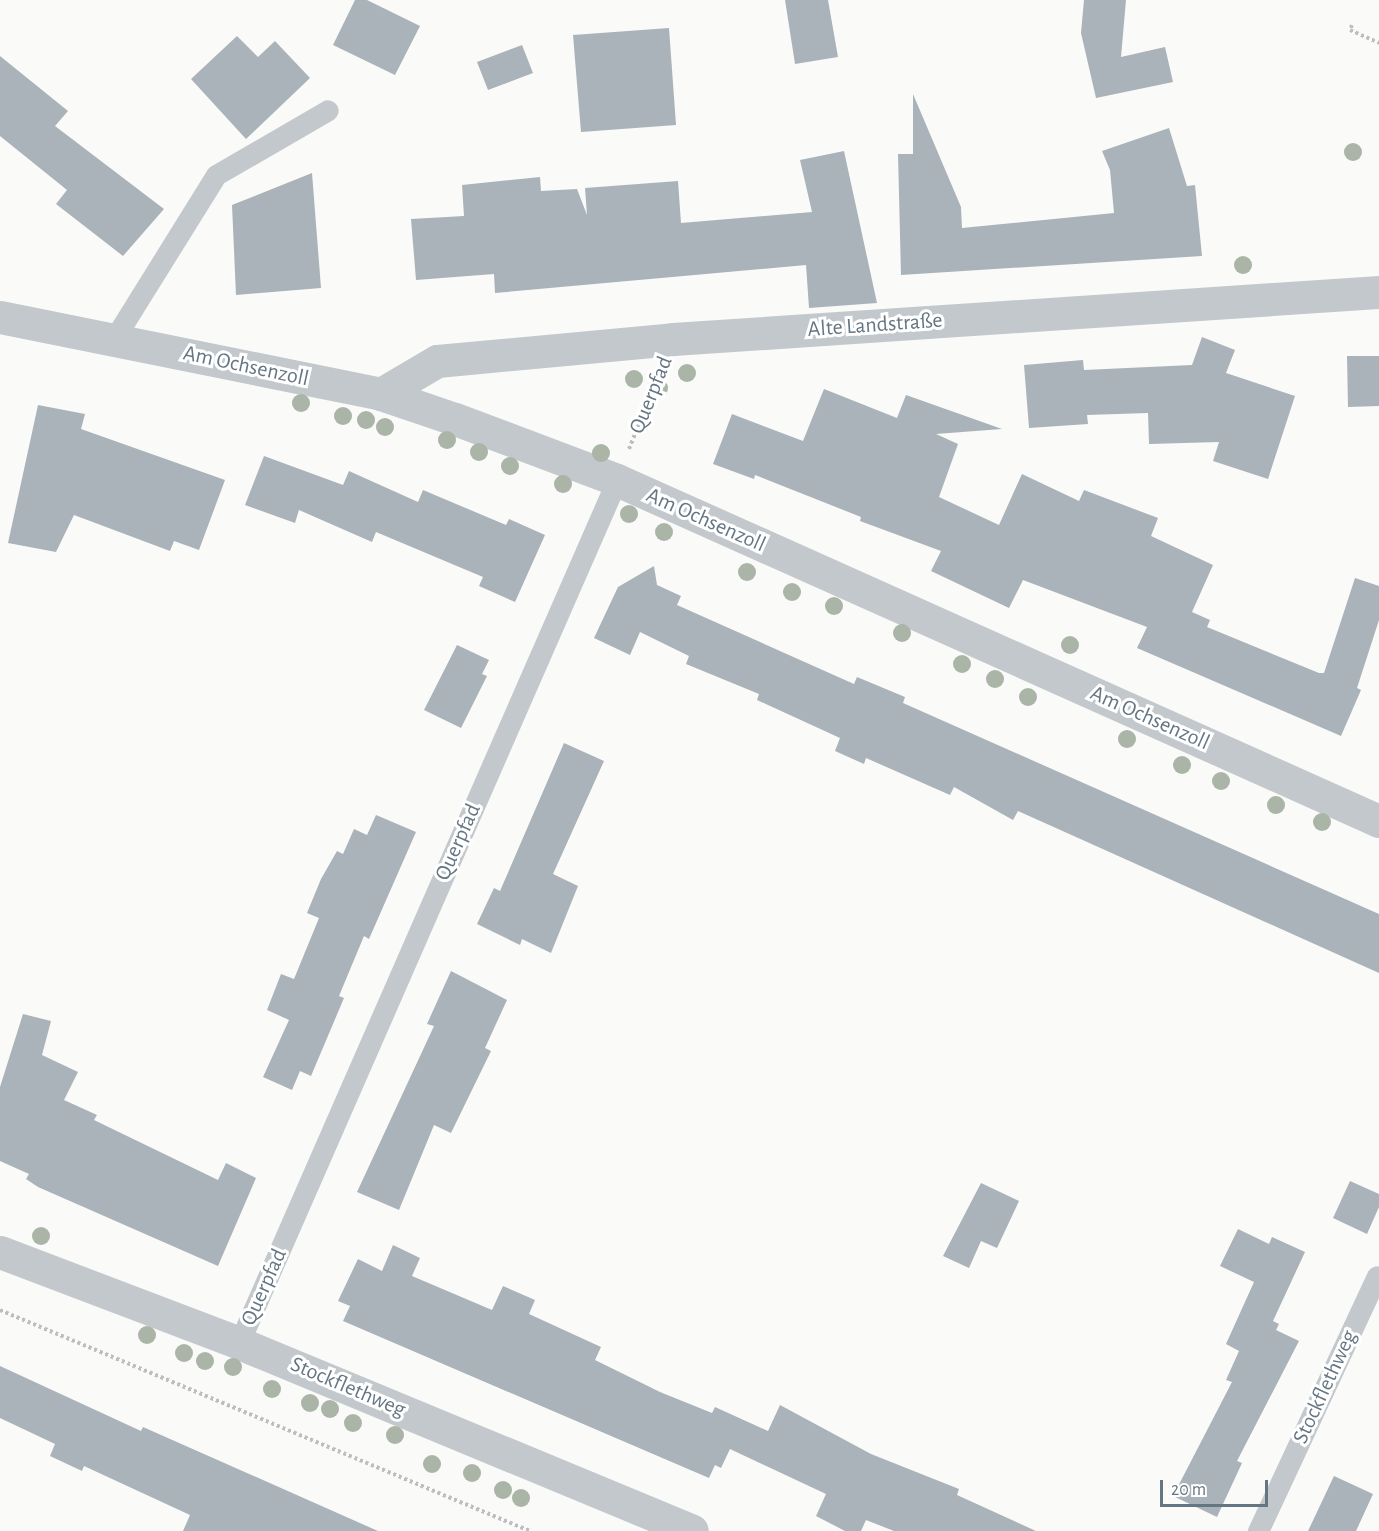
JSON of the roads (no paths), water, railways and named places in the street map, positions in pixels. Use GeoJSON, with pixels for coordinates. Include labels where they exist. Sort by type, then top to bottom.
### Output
{"type":"FeatureCollection","features":[{"type":"Feature","properties":{"kind":"street","name":"Alte Landstraße"},"geometry":{"type":"LineString","coordinates":[[381,394],[437,361],[673,339],[1379,292]]}},
{"type":"Feature","properties":{"kind":"street","name":"Am Ochsenzoll"},"geometry":{"type":"LineString","coordinates":[[0,317],[381,394],[616,480],[1379,821]]}},
{"type":"Feature","properties":{"kind":"street","name":"Stockflethweg"},"geometry":{"type":"LineString","coordinates":[[0,1252],[239,1342],[692,1531]]}},
{"type":"Feature","properties":{"kind":"lane"},"geometry":{"type":"LineString","coordinates":[[114,339],[216,175],[328,111]]}},
{"type":"Feature","properties":{"kind":"lane","name":"Querpfad"},"geometry":{"type":"LineString","coordinates":[[239,1342],[616,480]]}},
{"type":"Feature","properties":{"kind":"lane","name":"Stockflethweg"},"geometry":{"type":"LineString","coordinates":[[1258,1531],[1377,1276]]}}]}
